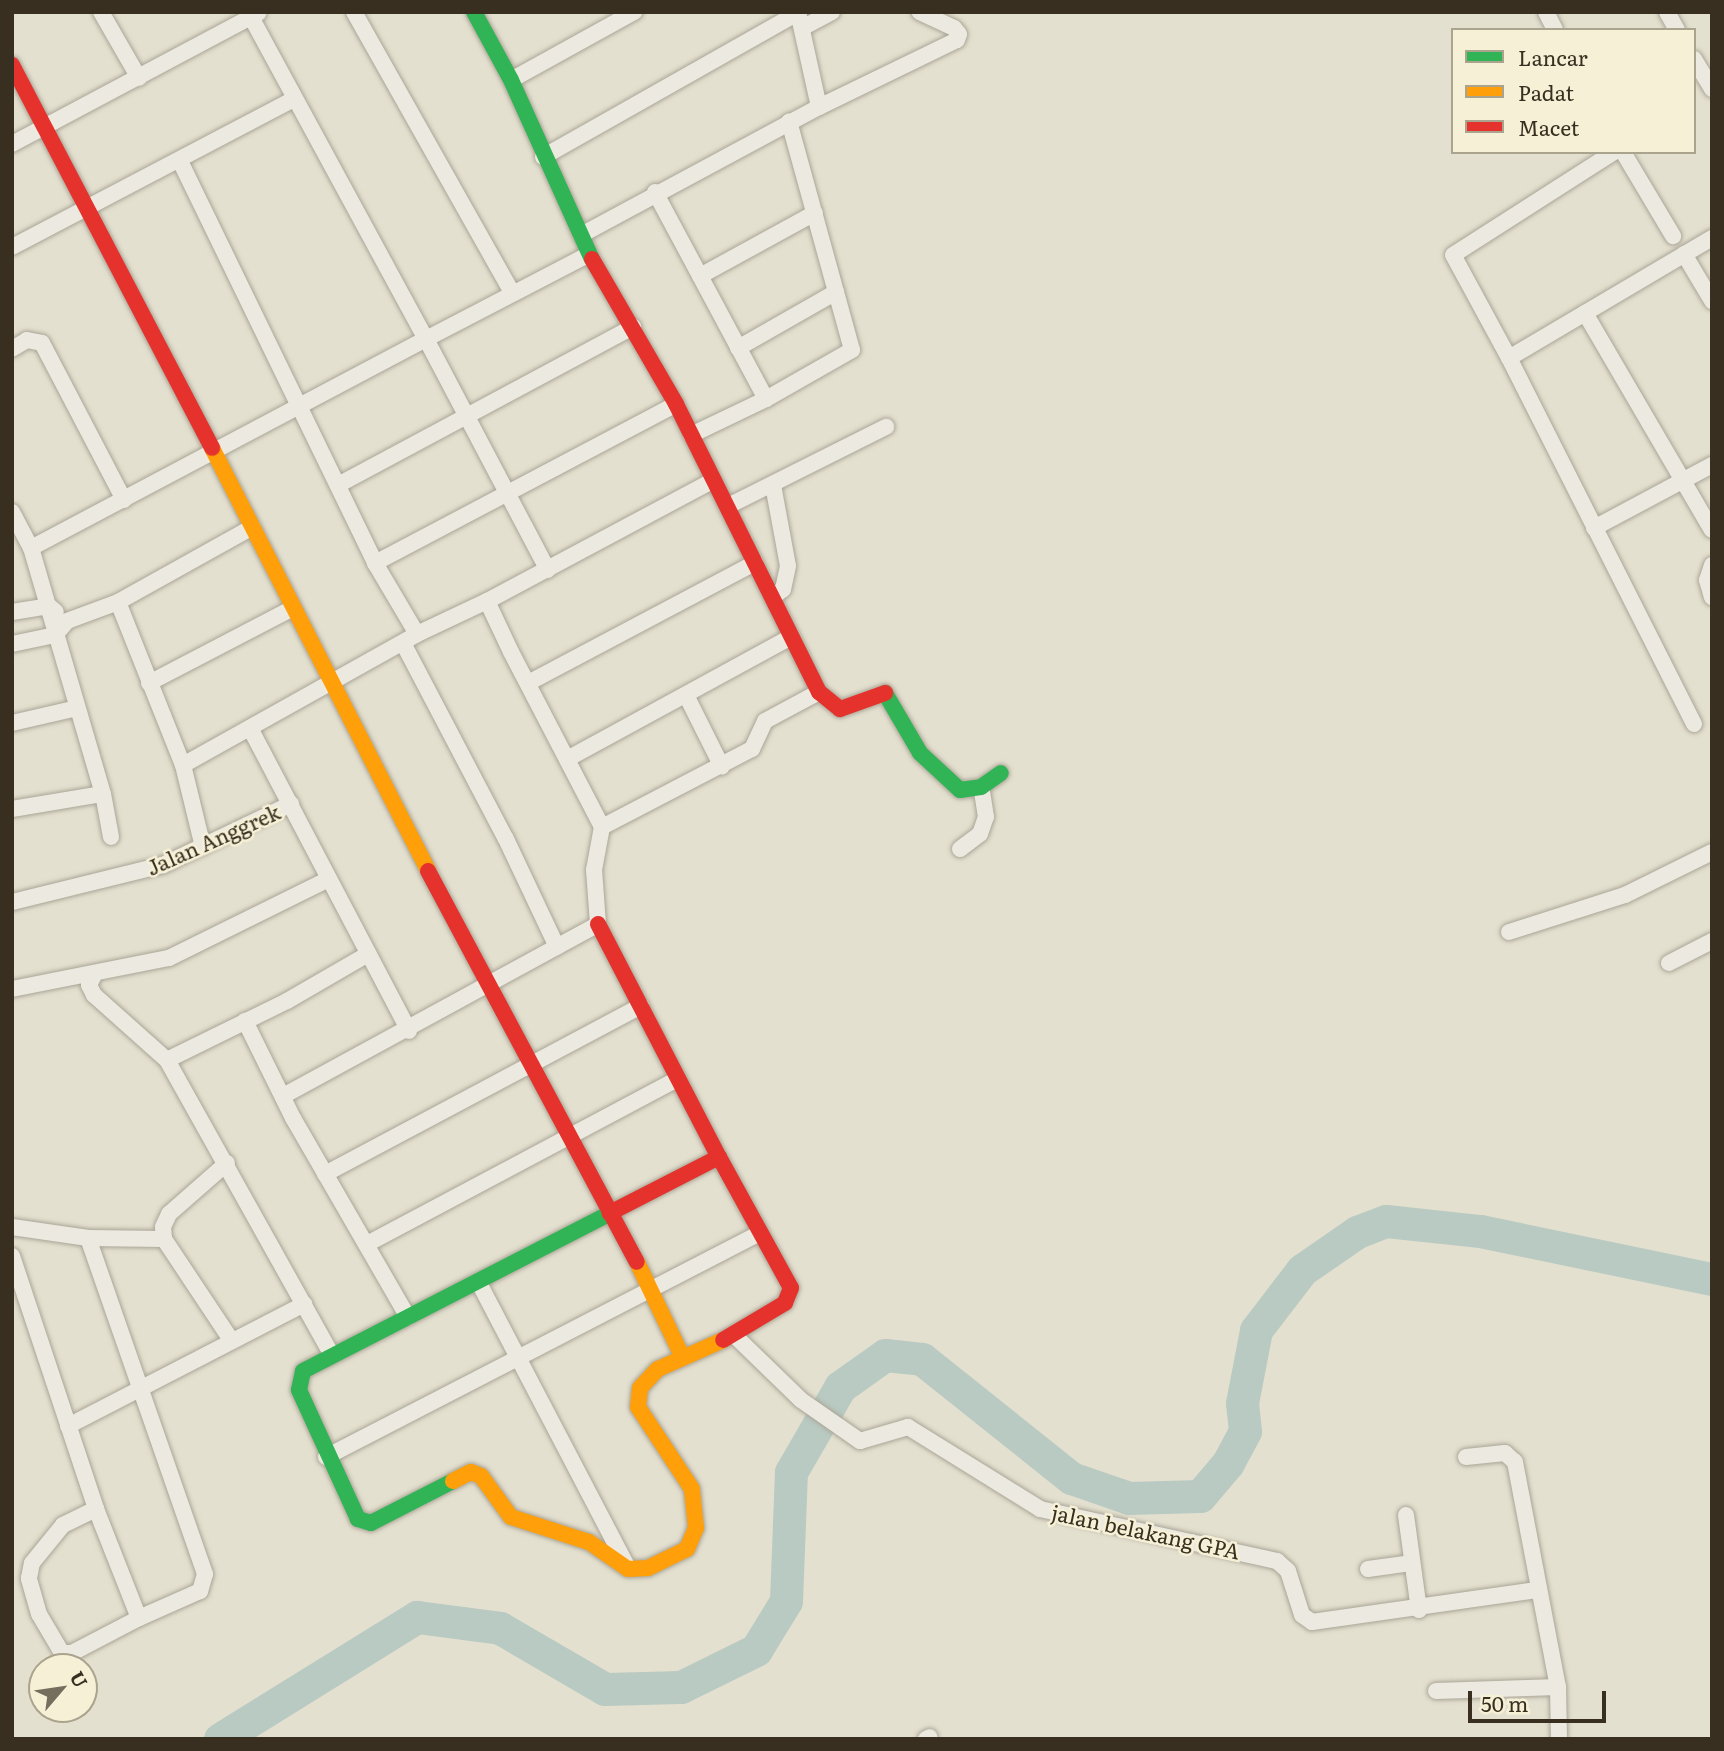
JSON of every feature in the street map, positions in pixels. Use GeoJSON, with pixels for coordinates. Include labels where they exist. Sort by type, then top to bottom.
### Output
{"type":"FeatureCollection","features":[{"type":"Feature","properties":{"kind":"street"},"geometry":{"type":"LineString","coordinates":[[101,12],[139,78]]}},
{"type":"Feature","properties":{"kind":"street"},"geometry":{"type":"LineString","coordinates":[[354,12],[512,292]]}},
{"type":"Feature","properties":{"kind":"street"},"geometry":{"type":"LineString","coordinates":[[474,12],[511,80],[543,156],[590,254],[676,404],[818,692],[840,709],[877,693],[889,694],[920,753],[936,763],[960,790],[981,787],[1001,773]]}},
{"type":"Feature","properties":{"kind":"street"},"geometry":{"type":"LineString","coordinates":[[511,80],[634,12]]}},
{"type":"Feature","properties":{"kind":"street"},"geometry":{"type":"LineString","coordinates":[[543,156],[799,18],[832,12]]}},
{"type":"Feature","properties":{"kind":"street"},"geometry":{"type":"LineString","coordinates":[[581,234],[789,121],[957,40],[959,34],[954,28],[919,12]]}},
{"type":"Feature","properties":{"kind":"street"},"geometry":{"type":"LineString","coordinates":[[1546,12],[1554,28]]}},
{"type":"Feature","properties":{"kind":"street"},"geometry":{"type":"LineString","coordinates":[[1667,12],[1676,28]]}},
{"type":"Feature","properties":{"kind":"street"},"geometry":{"type":"LineString","coordinates":[[12,144],[255,15],[294,99],[426,339],[548,570]]}},
{"type":"Feature","properties":{"kind":"street"},"geometry":{"type":"LineString","coordinates":[[799,18],[819,107]]}},
{"type":"Feature","properties":{"kind":"street"},"geometry":{"type":"LineString","coordinates":[[1696,62],[1712,89]]}},
{"type":"Feature","properties":{"kind":"street"},"geometry":{"type":"LineString","coordinates":[[12,65],[90,207],[487,988],[567,1140],[650,1287],[683,1358]]}},
{"type":"Feature","properties":{"kind":"street"},"geometry":{"type":"LineString","coordinates":[[12,247],[294,99]]}},
{"type":"Feature","properties":{"kind":"street"},"geometry":{"type":"LineString","coordinates":[[691,435],[766,399],[852,350],[789,121]]}},
{"type":"Feature","properties":{"kind":"street"},"geometry":{"type":"LineString","coordinates":[[1611,154],[1453,255],[1509,358],[1694,724]]}},
{"type":"Feature","properties":{"kind":"street"},"geometry":{"type":"LineString","coordinates":[[1624,154],[1673,236]]}},
{"type":"Feature","properties":{"kind":"street"},"geometry":{"type":"LineString","coordinates":[[180,161],[375,563],[417,634]]}},
{"type":"Feature","properties":{"kind":"street"},"geometry":{"type":"LineString","coordinates":[[655,192],[766,399]]}},
{"type":"Feature","properties":{"kind":"street"},"geometry":{"type":"LineString","coordinates":[[700,276],[815,213]]}},
{"type":"Feature","properties":{"kind":"street"},"geometry":{"type":"LineString","coordinates":[[1509,358],[1712,238]]}},
{"type":"Feature","properties":{"kind":"street"},"geometry":{"type":"LineString","coordinates":[[31,548],[512,292],[590,254]]}},
{"type":"Feature","properties":{"kind":"street"},"geometry":{"type":"LineString","coordinates":[[1684,254],[1712,301]]}},
{"type":"Feature","properties":{"kind":"street"},"geometry":{"type":"LineString","coordinates":[[738,348],[836,292]]}},
{"type":"Feature","properties":{"kind":"street"},"geometry":{"type":"LineString","coordinates":[[1585,313],[1712,530]]}},
{"type":"Feature","properties":{"kind":"street"},"geometry":{"type":"LineString","coordinates":[[338,485],[633,327]]}},
{"type":"Feature","properties":{"kind":"street"},"geometry":{"type":"LineString","coordinates":[[12,349],[27,340],[42,343],[124,500]]}},
{"type":"Feature","properties":{"kind":"street"},"geometry":{"type":"LineString","coordinates":[[375,563],[676,404]]}},
{"type":"Feature","properties":{"kind":"street"},"geometry":{"type":"LineString","coordinates":[[728,506],[886,427]]}},
{"type":"Feature","properties":{"kind":"street"},"geometry":{"type":"LineString","coordinates":[[1594,528],[1712,465]]}},
{"type":"Feature","properties":{"kind":"street"},"geometry":{"type":"LineString","coordinates":[[183,765],[334,683],[417,634],[548,570],[712,481]]}},
{"type":"Feature","properties":{"kind":"street"},"geometry":{"type":"LineString","coordinates":[[773,485],[788,566],[783,589],[773,597]]}},
{"type":"Feature","properties":{"kind":"street"},"geometry":{"type":"LineString","coordinates":[[12,512],[31,548],[49,606],[55,635],[103,794],[111,837]]}},
{"type":"Feature","properties":{"kind":"street"},"geometry":{"type":"LineString","coordinates":[[12,644],[55,635],[67,621],[118,602],[253,527]]}},
{"type":"Feature","properties":{"kind":"street"},"geometry":{"type":"LineString","coordinates":[[528,683],[755,563]]}},
{"type":"Feature","properties":{"kind":"street"},"geometry":{"type":"LineString","coordinates":[[1712,565],[1707,580],[1712,597]]}},
{"type":"Feature","properties":{"kind":"street"},"geometry":{"type":"LineString","coordinates":[[487,601],[602,827],[594,870],[598,924],[677,1079],[791,1288],[790,1297],[734,1335],[646,1378],[640,1388],[638,1407],[657,1442],[692,1489],[695,1537],[687,1549],[656,1565],[628,1569],[589,1542],[511,1517],[481,1476],[471,1472],[371,1523],[358,1519],[326,1457],[299,1378],[303,1371],[479,1283],[719,1157]]}},
{"type":"Feature","properties":{"kind":"street"},"geometry":{"type":"LineString","coordinates":[[118,602],[183,765],[203,846]]}},
{"type":"Feature","properties":{"kind":"street"},"geometry":{"type":"LineString","coordinates":[[12,612],[49,606],[67,621]]}},
{"type":"Feature","properties":{"kind":"street"},"geometry":{"type":"LineString","coordinates":[[149,683],[293,608]]}},
{"type":"Feature","properties":{"kind":"street"},"geometry":{"type":"LineString","coordinates":[[569,758],[792,637]]}},
{"type":"Feature","properties":{"kind":"street"},"geometry":{"type":"LineString","coordinates":[[402,643],[506,839],[557,947]]}},
{"type":"Feature","properties":{"kind":"street"},"geometry":{"type":"LineString","coordinates":[[602,827],[722,767],[752,749],[765,720],[818,692]]}},
{"type":"Feature","properties":{"kind":"street"},"geometry":{"type":"LineString","coordinates":[[686,695],[722,767]]}},
{"type":"Feature","properties":{"kind":"street"},"geometry":{"type":"LineString","coordinates":[[12,723],[77,708]]}},
{"type":"Feature","properties":{"kind":"street"},"geometry":{"type":"LineString","coordinates":[[250,728],[409,1031]]}},
{"type":"Feature","properties":{"kind":"street"},"geometry":{"type":"LineString","coordinates":[[960,849],[980,834],[986,817],[981,787]]}},
{"type":"Feature","properties":{"kind":"street"},"geometry":{"type":"LineString","coordinates":[[12,809],[103,794]]}},
{"type":"Feature","properties":{"kind":"street","name":"Jalan Anggrek"},"geometry":{"type":"LineString","coordinates":[[12,902],[118,878],[203,846],[291,804]]}},
{"type":"Feature","properties":{"kind":"street"},"geometry":{"type":"LineString","coordinates":[[1509,932],[1625,895],[1712,852]]}},
{"type":"Feature","properties":{"kind":"street"},"geometry":{"type":"LineString","coordinates":[[12,989],[94,975],[108,968],[190,950],[329,879]]}},
{"type":"Feature","properties":{"kind":"street"},"geometry":{"type":"LineString","coordinates":[[283,1096],[409,1031],[598,924]]}},
{"type":"Feature","properties":{"kind":"street"},"geometry":{"type":"LineString","coordinates":[[1669,963],[1712,941]]}},
{"type":"Feature","properties":{"kind":"street"},"geometry":{"type":"LineString","coordinates":[[167,1060],[368,954]]}},
{"type":"Feature","properties":{"kind":"street"},"geometry":{"type":"LineString","coordinates":[[94,975],[89,985],[94,995],[167,1060],[228,1163],[332,1355]]}},
{"type":"Feature","properties":{"kind":"street"},"geometry":{"type":"LineString","coordinates":[[325,1174],[641,1006]]}},
{"type":"Feature","properties":{"kind":"street"},"geometry":{"type":"LineString","coordinates":[[245,1021],[325,1174],[408,1317]]}},
{"type":"Feature","properties":{"kind":"street"},"geometry":{"type":"LineString","coordinates":[[367,1244],[567,1140],[677,1079]]}},
{"type":"Feature","properties":{"kind":"street"},"geometry":{"type":"LineString","coordinates":[[228,1163],[169,1214],[163,1227],[164,1239],[231,1340]]}},
{"type":"Feature","properties":{"kind":"street"},"geometry":{"type":"LineString","coordinates":[[12,1227],[88,1238],[164,1239]]}},
{"type":"Feature","properties":{"kind":"street"},"geometry":{"type":"LineString","coordinates":[[326,1457],[650,1287],[760,1233]]}},
{"type":"Feature","properties":{"kind":"street"},"geometry":{"type":"LineString","coordinates":[[88,1238],[206,1583],[200,1591],[139,1618],[72,1653],[62,1653],[39,1614],[29,1578],[37,1552],[63,1525],[96,1509]]}},
{"type":"Feature","properties":{"kind":"street"},"geometry":{"type":"LineString","coordinates":[[12,1256],[96,1509],[139,1618]]}},
{"type":"Feature","properties":{"kind":"street"},"geometry":{"type":"LineString","coordinates":[[479,1283],[519,1355],[628,1569]]}},
{"type":"Feature","properties":{"kind":"street"},"geometry":{"type":"LineString","coordinates":[[68,1426],[304,1304]]}},
{"type":"Feature","properties":{"kind":"street","name":"jalan belakang GPA"},"geometry":{"type":"LineString","coordinates":[[734,1335],[800,1400],[860,1441],[908,1427],[1040,1509],[1278,1561],[1288,1571],[1302,1615],[1312,1622],[1419,1610]]}},
{"type":"Feature","properties":{"kind":"street"},"geometry":{"type":"LineString","coordinates":[[1466,1457],[1506,1454],[1516,1462],[1537,1590],[1549,1628],[1558,1686],[1559,1739]]}},
{"type":"Feature","properties":{"kind":"street"},"geometry":{"type":"LineString","coordinates":[[1406,1515],[1419,1610],[1537,1590]]}},
{"type":"Feature","properties":{"kind":"street"},"geometry":{"type":"LineString","coordinates":[[1368,1569],[1411,1563]]}},
{"type":"Feature","properties":{"kind":"street"},"geometry":{"type":"LineString","coordinates":[[1436,1691],[1558,1686]]}},
{"type":"Feature","properties":{"kind":"waterway"},"geometry":{"type":"LineString","coordinates":[[220,1739],[417,1617],[500,1628],[605,1689],[681,1687],[756,1650],[786,1601],[791,1472],[840,1387],[885,1355],[922,1359],[1071,1478],[1129,1498],[1200,1496],[1228,1463],[1245,1431],[1242,1403],[1256,1330],[1302,1270],[1357,1232],[1386,1221],[1480,1231],[1712,1279]]}},
{"type":"Feature","properties":{"kind":"traffic: fast"},"geometry":{"type":"LineString","coordinates":[[474,12],[511,80],[592,259]]}},
{"type":"Feature","properties":{"kind":"traffic: fast"},"geometry":{"type":"LineString","coordinates":[[885,693],[920,753],[960,790],[981,787],[1001,773]]}},
{"type":"Feature","properties":{"kind":"traffic: fast"},"geometry":{"type":"LineString","coordinates":[[453,1481],[371,1523],[358,1519],[299,1390],[303,1371],[610,1213]]}},
{"type":"Feature","properties":{"kind":"traffic: slow"},"geometry":{"type":"LineString","coordinates":[[212,448],[428,871]]}},
{"type":"Feature","properties":{"kind":"traffic: slow"},"geometry":{"type":"LineString","coordinates":[[637,1262],[683,1358]]}},
{"type":"Feature","properties":{"kind":"traffic: slow"},"geometry":{"type":"LineString","coordinates":[[453,1481],[471,1472],[481,1476],[511,1517],[589,1542],[628,1569],[648,1568],[687,1549],[696,1528],[692,1489],[638,1407],[640,1388],[658,1369],[723,1340]]}},
{"type":"Feature","properties":{"kind":"traffic: jam"},"geometry":{"type":"LineString","coordinates":[[12,65],[212,448]]}},
{"type":"Feature","properties":{"kind":"traffic: jam"},"geometry":{"type":"LineString","coordinates":[[592,259],[676,404],[819,692],[840,709],[885,693]]}},
{"type":"Feature","properties":{"kind":"traffic: jam"},"geometry":{"type":"LineString","coordinates":[[428,871],[637,1262]]}},
{"type":"Feature","properties":{"kind":"traffic: jam"},"geometry":{"type":"LineString","coordinates":[[598,924],[719,1157],[610,1213]]}},
{"type":"Feature","properties":{"kind":"traffic: jam"},"geometry":{"type":"LineString","coordinates":[[719,1157],[791,1288],[785,1303],[723,1340]]}}]}
